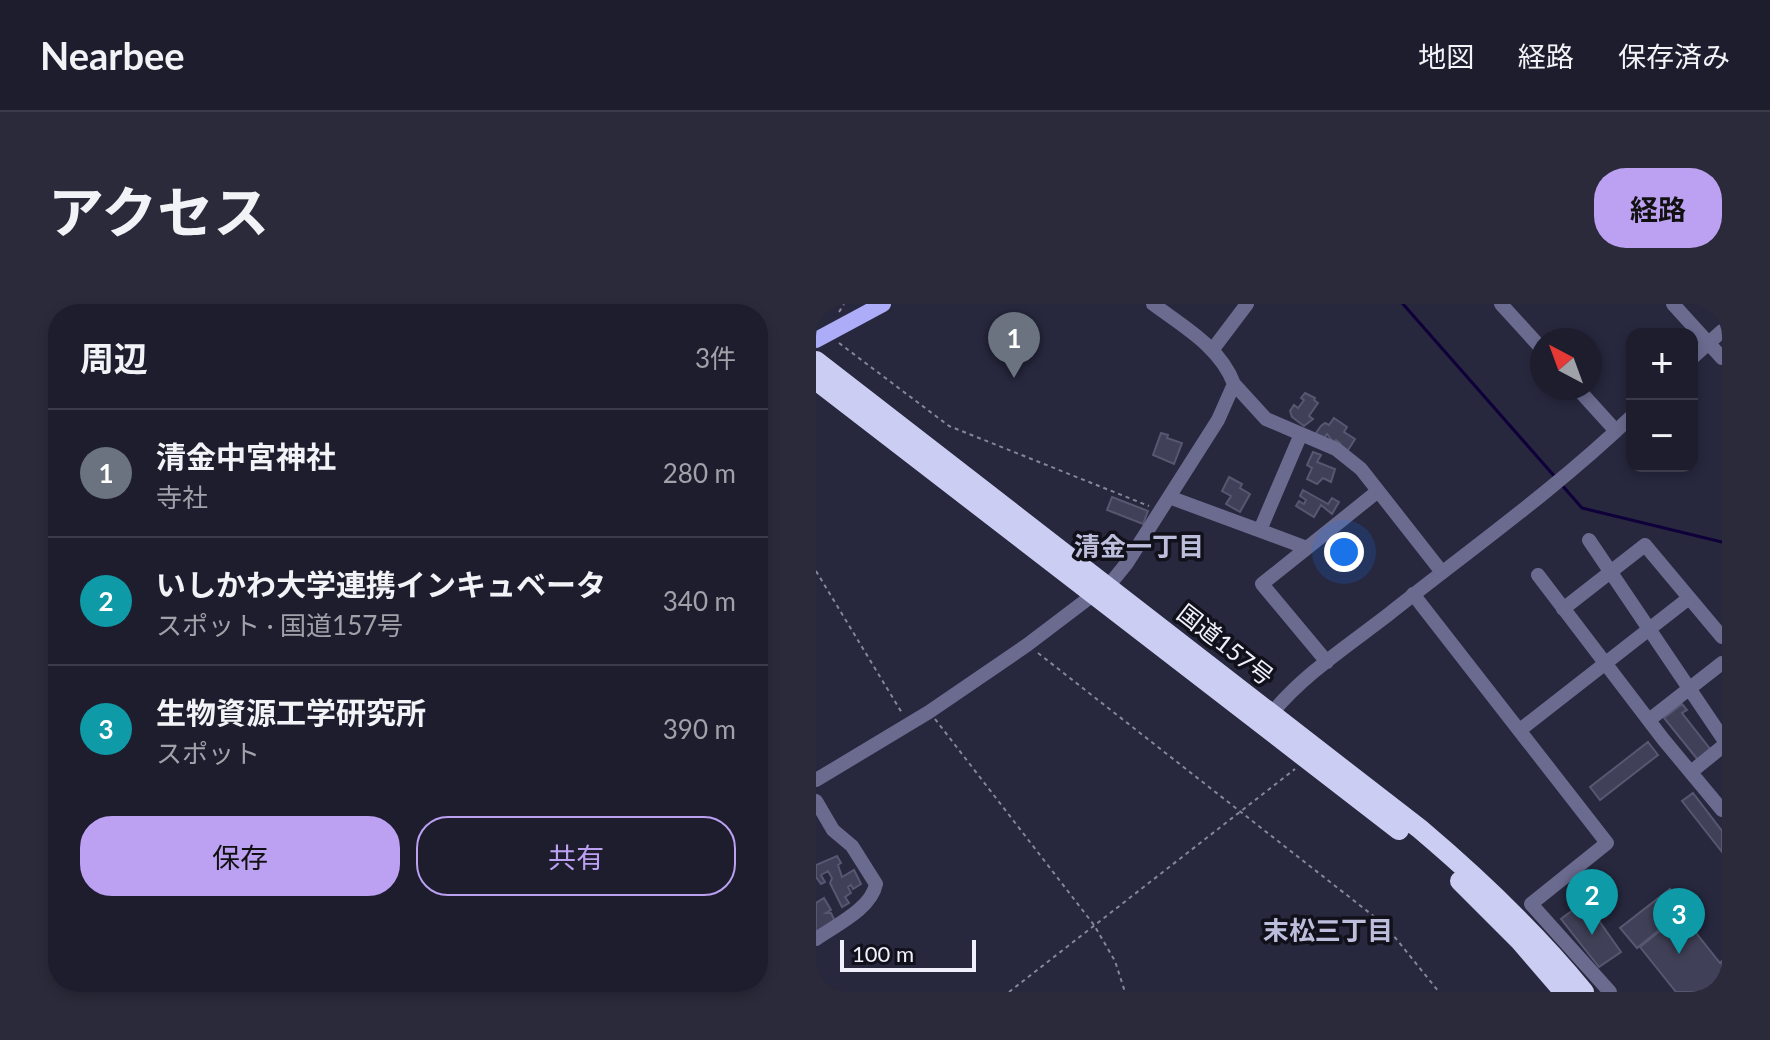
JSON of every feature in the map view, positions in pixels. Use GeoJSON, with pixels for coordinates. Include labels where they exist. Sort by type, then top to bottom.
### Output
{"type":"FeatureCollection","features":[{"type":"Feature","properties":{"kind":"highway","name":"国道157号"},"geometry":{"type":"LineString","coordinates":[[816,361],[1450,872],[1520,941],[1564,992]]}},
{"type":"Feature","properties":{"kind":"highway","name":"国道157号"},"geometry":{"type":"LineString","coordinates":[[816,380],[1366,785],[1497,896],[1584,992]]}},
{"type":"Feature","properties":{"kind":"main road"},"geometry":{"type":"LineString","coordinates":[[821,337],[883,304]]}},
{"type":"Feature","properties":{"kind":"street"},"geometry":{"type":"LineString","coordinates":[[1153,304],[1213,349],[1227,367],[1234,384],[1266,419],[1336,449],[1361,469],[1441,571]]}},
{"type":"Feature","properties":{"kind":"street"},"geometry":{"type":"LineString","coordinates":[[1213,349],[1247,304]]}},
{"type":"Feature","properties":{"kind":"street"},"geometry":{"type":"LineString","coordinates":[[1501,304],[1530,336]]}},
{"type":"Feature","properties":{"kind":"street"},"geometry":{"type":"LineString","coordinates":[[1673,304],[1722,358]]}},
{"type":"Feature","properties":{"kind":"street"},"geometry":{"type":"LineString","coordinates":[[1698,352],[1722,331]]}},
{"type":"Feature","properties":{"kind":"street"},"geometry":{"type":"LineString","coordinates":[[816,780],[929,712],[1100,590],[1127,563],[1218,420],[1234,384]]}},
{"type":"Feature","properties":{"kind":"street"},"geometry":{"type":"LineString","coordinates":[[1588,400],[1616,431]]}},
{"type":"Feature","properties":{"kind":"street"},"geometry":{"type":"LineString","coordinates":[[1272,713],[1327,662],[1558,481],[1626,422]]}},
{"type":"Feature","properties":{"kind":"street"},"geometry":{"type":"LineString","coordinates":[[1260,530],[1301,434]]}},
{"type":"Feature","properties":{"kind":"street"},"geometry":{"type":"LineString","coordinates":[[1327,662],[1262,584],[1378,491]]}},
{"type":"Feature","properties":{"kind":"street"},"geometry":{"type":"LineString","coordinates":[[1169,497],[1307,548]]}},
{"type":"Feature","properties":{"kind":"street"},"geometry":{"type":"LineString","coordinates":[[1589,540],[1722,737]]}},
{"type":"Feature","properties":{"kind":"street"},"geometry":{"type":"LineString","coordinates":[[1563,609],[1645,545],[1722,637]]}},
{"type":"Feature","properties":{"kind":"street"},"geometry":{"type":"LineString","coordinates":[[1538,575],[1722,810]]}},
{"type":"Feature","properties":{"kind":"street"},"geometry":{"type":"LineString","coordinates":[[1413,594],[1607,843],[1531,904],[1610,992]]}},
{"type":"Feature","properties":{"kind":"street"},"geometry":{"type":"LineString","coordinates":[[1525,726],[1689,598]]}},
{"type":"Feature","properties":{"kind":"street"},"geometry":{"type":"LineString","coordinates":[[1649,720],[1722,663]]}},
{"type":"Feature","properties":{"kind":"street"},"geometry":{"type":"LineString","coordinates":[[1691,772],[1722,747]]}},
{"type":"Feature","properties":{"kind":"street"},"geometry":{"type":"LineString","coordinates":[[816,801],[833,830],[852,846],[876,884],[874,894],[866,903],[816,939]]}},
{"type":"Feature","properties":{"kind":"path"},"geometry":{"type":"LineString","coordinates":[[821,337],[949,426],[1160,510]]}},
{"type":"Feature","properties":{"kind":"path"},"geometry":{"type":"LineString","coordinates":[[816,571],[909,724]]}},
{"type":"Feature","properties":{"kind":"path"},"geometry":{"type":"LineString","coordinates":[[1027,645],[1385,925],[1439,992]]}},
{"type":"Feature","properties":{"kind":"path"},"geometry":{"type":"LineString","coordinates":[[929,712],[1094,925],[1115,961],[1125,992]]}},
{"type":"Feature","properties":{"kind":"path"},"geometry":{"type":"LineString","coordinates":[[1009,992],[1308,759]]}},
{"type":"Feature","properties":{"kind":"building"},"geometry":{"type":"Polygon","coordinates":[[[1305,393],[1318,403],[1309,416],[1313,419],[1304,426],[1292,417],[1290,411],[1294,405],[1298,408],[1305,393]]]}},
{"type":"Feature","properties":{"kind":"building"},"geometry":{"type":"Polygon","coordinates":[[[1334,418],[1347,427],[1344,432],[1355,439],[1345,455],[1340,443],[1336,440],[1334,443],[1327,434],[1321,443],[1313,437],[1321,426],[1325,423],[1329,425],[1334,418]]]}},
{"type":"Feature","properties":{"kind":"building"},"geometry":{"type":"Polygon","coordinates":[[[1161,433],[1182,443],[1174,464],[1153,455],[1161,433]]]}},
{"type":"Feature","properties":{"kind":"building"},"geometry":{"type":"Polygon","coordinates":[[[1313,452],[1321,455],[1317,462],[1335,469],[1331,482],[1323,478],[1317,484],[1307,479],[1312,468],[1307,465],[1313,452]]]}},
{"type":"Feature","properties":{"kind":"building"},"geometry":{"type":"Polygon","coordinates":[[[1229,477],[1242,484],[1240,488],[1250,494],[1240,512],[1226,504],[1231,496],[1222,491],[1229,477]]]}},
{"type":"Feature","properties":{"kind":"building"},"geometry":{"type":"Polygon","coordinates":[[[1303,490],[1328,504],[1332,498],[1339,502],[1332,514],[1321,505],[1314,517],[1296,506],[1299,501],[1304,504],[1306,500],[1300,496],[1303,490]]]}},
{"type":"Feature","properties":{"kind":"building"},"geometry":{"type":"Polygon","coordinates":[[[1112,497],[1148,511],[1143,524],[1107,510],[1112,497]]]}},
{"type":"Feature","properties":{"kind":"building"},"geometry":{"type":"Polygon","coordinates":[[[1682,704],[1687,710],[1682,713],[1711,750],[1698,760],[1664,718],[1682,704]]]}},
{"type":"Feature","properties":{"kind":"building"},"geometry":{"type":"Polygon","coordinates":[[[1648,742],[1658,755],[1600,800],[1590,787],[1648,742]]]}},
{"type":"Feature","properties":{"kind":"building"},"geometry":{"type":"Polygon","coordinates":[[[1693,793],[1722,831],[1722,852],[1682,801],[1693,793]]]}},
{"type":"Feature","properties":{"kind":"building"},"geometry":{"type":"Polygon","coordinates":[[[837,856],[842,877],[854,870],[861,884],[853,889],[851,885],[848,887],[851,893],[845,897],[849,903],[842,907],[830,883],[832,878],[828,871],[821,875],[825,882],[821,884],[816,877],[816,865],[837,856]]]}},
{"type":"Feature","properties":{"kind":"building"},"geometry":{"type":"Polygon","coordinates":[[[1670,889],[1686,908],[1637,948],[1620,928],[1670,889]]]}},
{"type":"Feature","properties":{"kind":"building"},"geometry":{"type":"Polygon","coordinates":[[[824,898],[831,910],[826,913],[831,913],[835,921],[816,933],[816,903],[824,898]]]}},
{"type":"Feature","properties":{"kind":"building"},"geometry":{"type":"Polygon","coordinates":[[[1585,901],[1621,952],[1599,967],[1561,919],[1585,901]]]}},
{"type":"Feature","properties":{"kind":"building"},"geometry":{"type":"Polygon","coordinates":[[[1681,914],[1720,963],[1722,961],[1722,978],[1714,984],[1716,988],[1711,992],[1707,989],[1704,992],[1676,992],[1640,947],[1681,914]]]}},
{"type":"Feature","properties":{"kind":"waterway"},"geometry":{"type":"LineString","coordinates":[[1403,304],[1556,478]]}},
{"type":"Feature","properties":{"kind":"waterway"},"geometry":{"type":"LineString","coordinates":[[1561,484],[1582,508],[1722,542]]}},
{"type":"Feature","properties":{"kind":"place","name":"清金中宮神社"},"geometry":{"type":"Point","coordinates":[1014,378]}},
{"type":"Feature","properties":{"kind":"place","name":"いしかわ大学連携インキュベータ"},"geometry":{"type":"Point","coordinates":[1592,935]}},
{"type":"Feature","properties":{"kind":"place","name":"生物資源工学研究所"},"geometry":{"type":"Point","coordinates":[1679,954]}},
{"type":"Feature","properties":{"kind":"district","name":"清金一丁目"},"geometry":{"type":"Point","coordinates":[1139,546]}},
{"type":"Feature","properties":{"kind":"district","name":"末松三丁目"},"geometry":{"type":"Point","coordinates":[1328,930]}}]}
